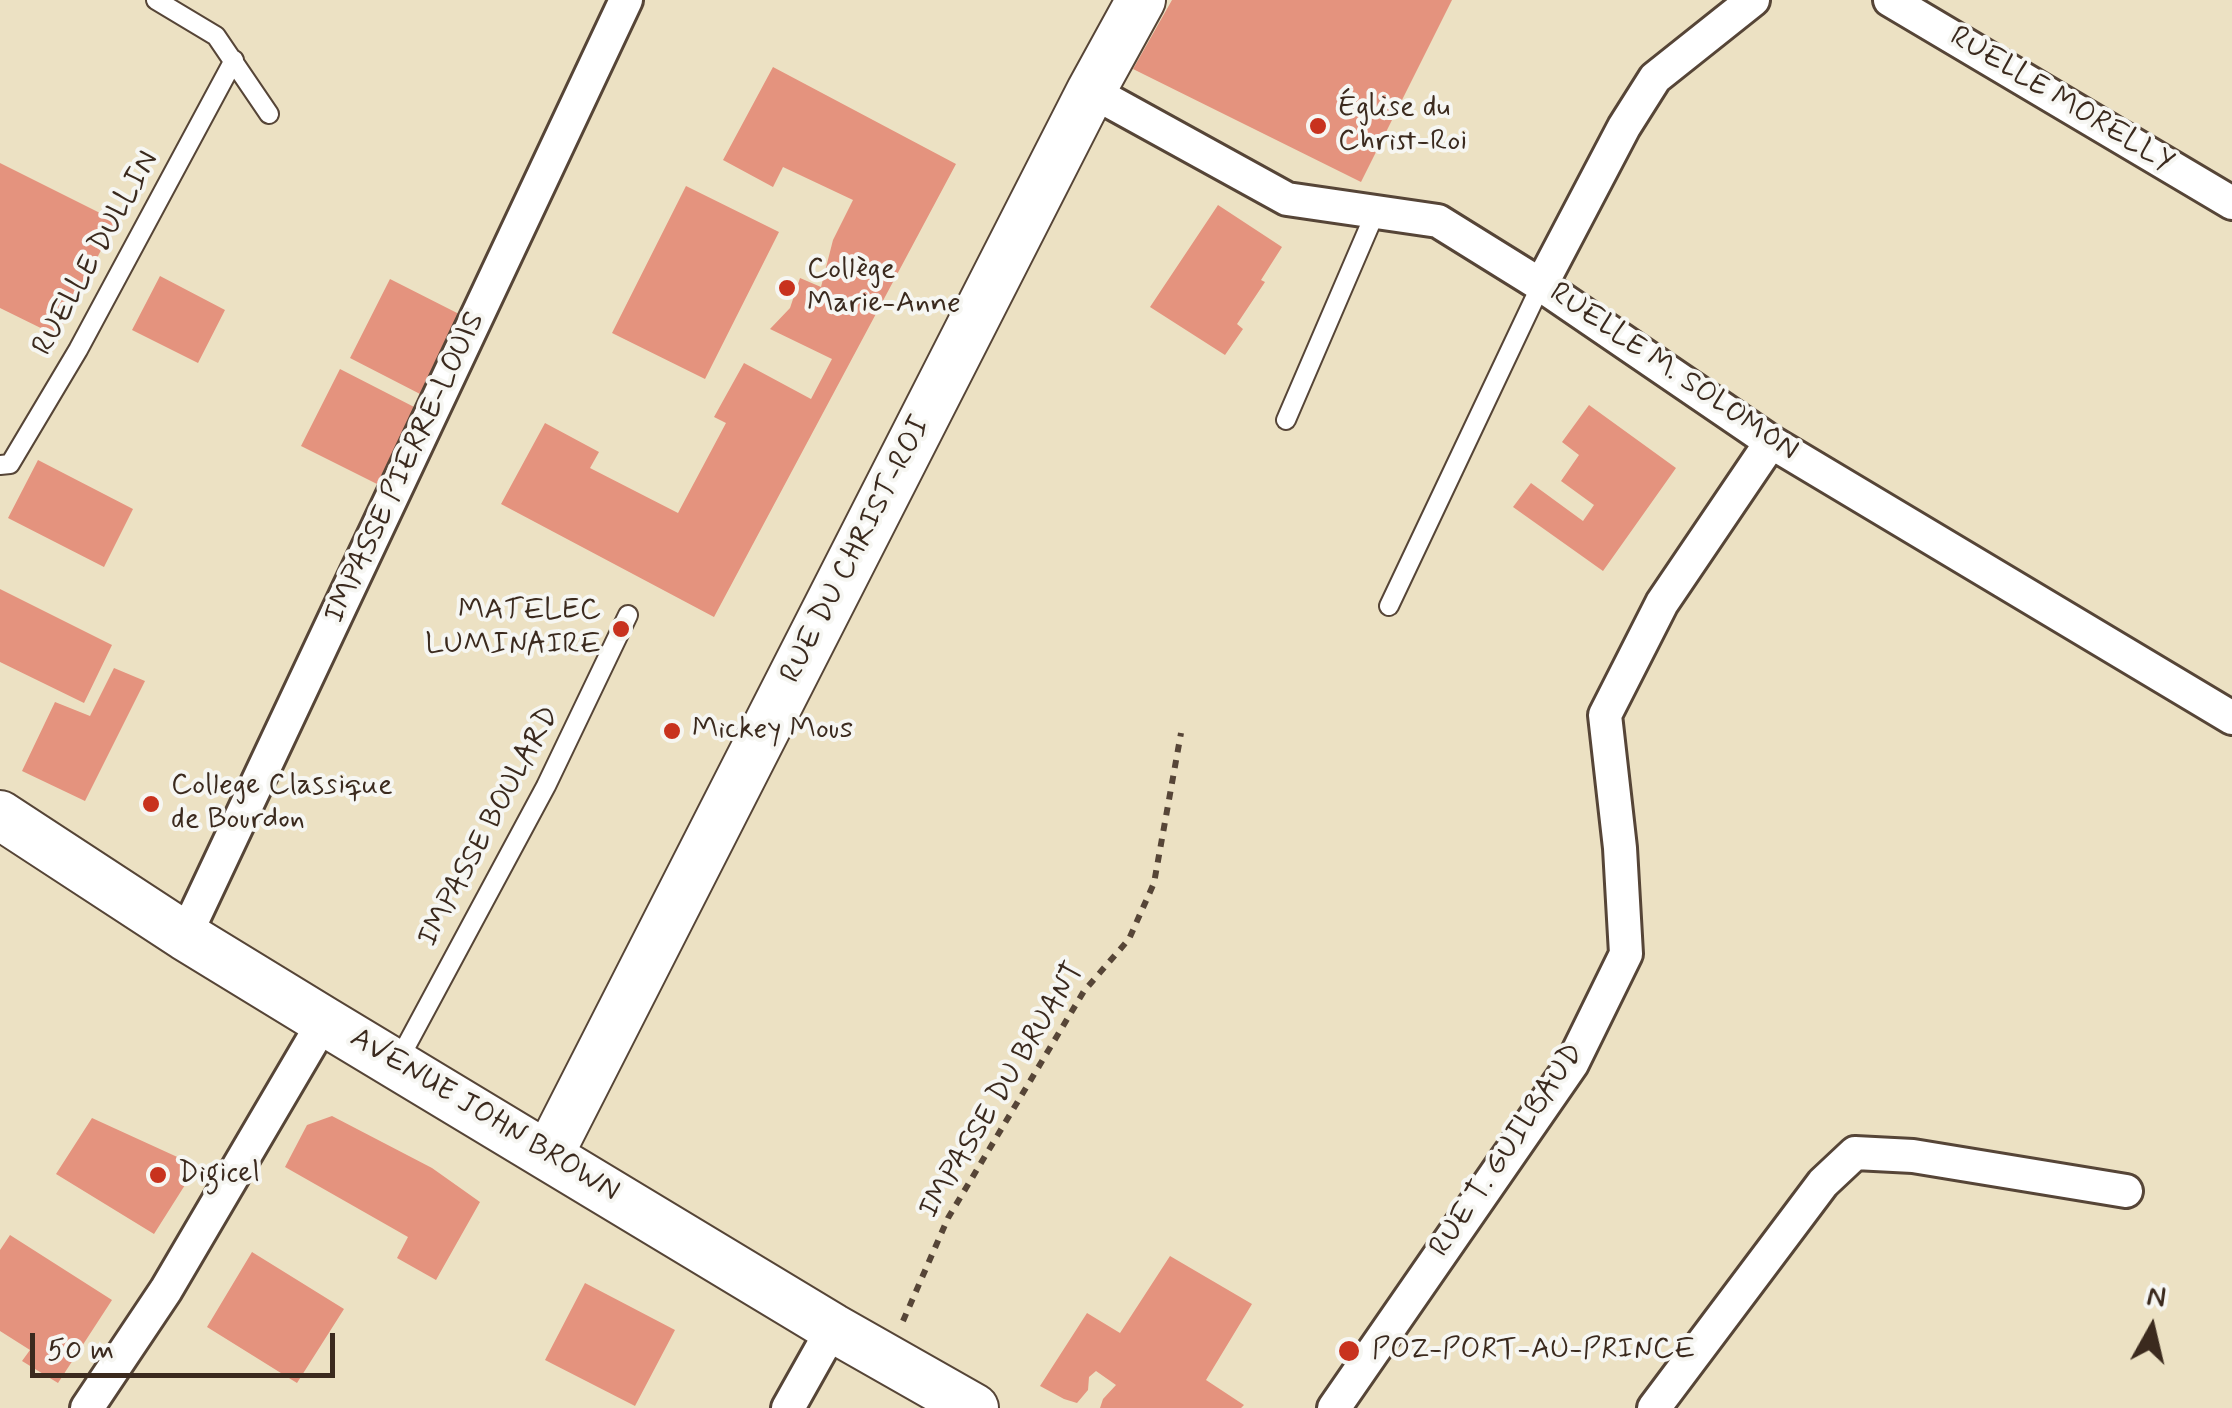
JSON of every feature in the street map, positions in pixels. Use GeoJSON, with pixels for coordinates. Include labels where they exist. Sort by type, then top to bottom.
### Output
{"type":"FeatureCollection","features":[{"type":"Feature","properties":{"kind":"street","name":"IMPASSE PIERRE-LOUIS"},"geometry":{"type":"LineString","coordinates":[[185,936],[626,0]]}},
{"type":"Feature","properties":{"kind":"street","name":"RUE DU CHRIST-ROI"},"geometry":{"type":"LineString","coordinates":[[550,1154],[1091,91],[1142,0]]}},
{"type":"Feature","properties":{"kind":"street"},"geometry":{"type":"LineString","coordinates":[[1541,285],[1624,128],[1655,78],[1753,0]]}},
{"type":"Feature","properties":{"kind":"street","name":"RUELLE MORELLY"},"geometry":{"type":"LineString","coordinates":[[1890,0],[2232,203]]}},
{"type":"Feature","properties":{"kind":"street","name":"RUELLE M. SOLOMON"},"geometry":{"type":"LineString","coordinates":[[1091,91],[1287,199],[1438,221],[1541,285],[1771,442],[2232,718]]}},
{"type":"Feature","properties":{"kind":"street","name":"RUE T. GUILBAUD"},"geometry":{"type":"LineString","coordinates":[[1334,1408],[1572,1064],[1626,954],[1620,848],[1605,715],[1662,603],[1771,442]]}},
{"type":"Feature","properties":{"kind":"street","name":"AVENUE JOHN BROWN"},"geometry":{"type":"LineString","coordinates":[[0,815],[324,1021],[833,1328],[974,1408]]}},
{"type":"Feature","properties":{"kind":"street"},"geometry":{"type":"LineString","coordinates":[[87,1408],[166,1290],[324,1021]]}},
{"type":"Feature","properties":{"kind":"street"},"geometry":{"type":"LineString","coordinates":[[1654,1408],[1823,1183],[1855,1153],[1912,1156],[2126,1191]]}},
{"type":"Feature","properties":{"kind":"street"},"geometry":{"type":"LineString","coordinates":[[788,1408],[833,1328]]}},
{"type":"Feature","properties":{"kind":"lane"},"geometry":{"type":"LineString","coordinates":[[156,0],[216,36],[268,114]]}},
{"type":"Feature","properties":{"kind":"lane","name":"RUELLE DULLIN"},"geometry":{"type":"LineString","coordinates":[[0,465],[10,464],[78,350],[234,60]]}},
{"type":"Feature","properties":{"kind":"lane"},"geometry":{"type":"LineString","coordinates":[[1286,420],[1376,211]]}},
{"type":"Feature","properties":{"kind":"lane"},"geometry":{"type":"LineString","coordinates":[[1389,606],[1541,285]]}},
{"type":"Feature","properties":{"kind":"lane","name":"IMPASSE BOULARD"},"geometry":{"type":"LineString","coordinates":[[396,1063],[546,786],[628,614]]}},
{"type":"Feature","properties":{"kind":"path","name":"IMPASSE DU BRUANT"},"geometry":{"type":"LineString","coordinates":[[887,1359],[948,1218],[1084,991],[1130,939],[1154,883],[1180,733]]}},
{"type":"Feature","properties":{"kind":"building","name":"Église du Christ-Roi"},"geometry":{"type":"Polygon","coordinates":[[[1172,0],[1452,0],[1361,182],[1133,69],[1172,0]]]}},
{"type":"Feature","properties":{"kind":"building"},"geometry":{"type":"Polygon","coordinates":[[[773,67],[956,164],[714,617],[501,504],[545,423],[599,452],[590,468],[678,513],[726,423],[714,417],[744,363],[811,399],[832,359],[770,329],[790,308],[800,278],[821,287],[833,240],[853,200],[783,167],[773,187],[723,160],[773,67]]]}},
{"type":"Feature","properties":{"kind":"building"},"geometry":{"type":"Polygon","coordinates":[[[0,163],[116,221],[57,336],[0,308],[0,163]]]}},
{"type":"Feature","properties":{"kind":"building"},"geometry":{"type":"Polygon","coordinates":[[[686,186],[779,232],[705,379],[612,333],[686,186]]]}},
{"type":"Feature","properties":{"kind":"building"},"geometry":{"type":"Polygon","coordinates":[[[1218,205],[1282,247],[1237,324],[1243,329],[1225,355],[1150,307],[1218,205]]]}},
{"type":"Feature","properties":{"kind":"building"},"geometry":{"type":"Polygon","coordinates":[[[160,276],[225,310],[198,363],[132,330],[160,276]]]}},
{"type":"Feature","properties":{"kind":"building"},"geometry":{"type":"Polygon","coordinates":[[[390,279],[463,316],[422,395],[350,358],[390,279]]]}},
{"type":"Feature","properties":{"kind":"building"},"geometry":{"type":"Polygon","coordinates":[[[340,369],[420,410],[381,486],[301,446],[340,369]]]}},
{"type":"Feature","properties":{"kind":"building"},"geometry":{"type":"Polygon","coordinates":[[[1589,405],[1676,468],[1603,571],[1513,507],[1531,483],[1583,521],[1594,505],[1561,481],[1579,455],[1562,442],[1589,405]]]}},
{"type":"Feature","properties":{"kind":"building"},"geometry":{"type":"Polygon","coordinates":[[[38,460],[133,509],[104,567],[8,518],[38,460]]]}},
{"type":"Feature","properties":{"kind":"building"},"geometry":{"type":"Polygon","coordinates":[[[0,589],[112,645],[84,703],[0,662],[0,589]]]}},
{"type":"Feature","properties":{"kind":"building"},"geometry":{"type":"Polygon","coordinates":[[[114,668],[145,681],[85,801],[22,771],[55,702],[90,716],[114,668]]]}},
{"type":"Feature","properties":{"kind":"building"},"geometry":{"type":"Polygon","coordinates":[[[332,1116],[432,1168],[480,1202],[436,1280],[397,1258],[408,1237],[285,1167],[307,1125],[332,1116]]]}},
{"type":"Feature","properties":{"kind":"building"},"geometry":{"type":"Polygon","coordinates":[[[92,1118],[197,1166],[154,1234],[56,1174],[92,1118]]]}},
{"type":"Feature","properties":{"kind":"building"},"geometry":{"type":"Polygon","coordinates":[[[10,1235],[112,1300],[58,1383],[22,1361],[30,1350],[0,1331],[0,1250],[10,1235]]]}},
{"type":"Feature","properties":{"kind":"building"},"geometry":{"type":"Polygon","coordinates":[[[252,1252],[344,1309],[297,1383],[207,1327],[252,1252]]]}},
{"type":"Feature","properties":{"kind":"building"},"geometry":{"type":"Polygon","coordinates":[[[1170,1256],[1252,1304],[1206,1380],[1244,1405],[1241,1408],[1100,1408],[1116,1385],[1096,1371],[1077,1403],[1040,1386],[1087,1313],[1120,1333],[1170,1256]]]}},
{"type":"Feature","properties":{"kind":"building"},"geometry":{"type":"Polygon","coordinates":[[[585,1283],[675,1330],[635,1406],[545,1360],[585,1283]]]}},
{"type":"Feature","properties":{"kind":"place","name":"Église du Christ-Roi"},"geometry":{"type":"Point","coordinates":[1318,126]}},
{"type":"Feature","properties":{"kind":"place","name":"Collège Marie-Anne"},"geometry":{"type":"Point","coordinates":[787,288]}},
{"type":"Feature","properties":{"kind":"place","name":"MATELEC LUMINAIRE"},"geometry":{"type":"Point","coordinates":[621,629]}},
{"type":"Feature","properties":{"kind":"place","name":"Mickey Mous"},"geometry":{"type":"Point","coordinates":[672,731]}},
{"type":"Feature","properties":{"kind":"place","name":"College Classique de Bourdon"},"geometry":{"type":"Point","coordinates":[151,804]}},
{"type":"Feature","properties":{"kind":"place","name":"Digicel"},"geometry":{"type":"Point","coordinates":[158,1175]}},
{"type":"Feature","properties":{"kind":"place","name":"POZ-PORT-AU-PRINCE"},"geometry":{"type":"Point","coordinates":[1349,1351]}}]}
